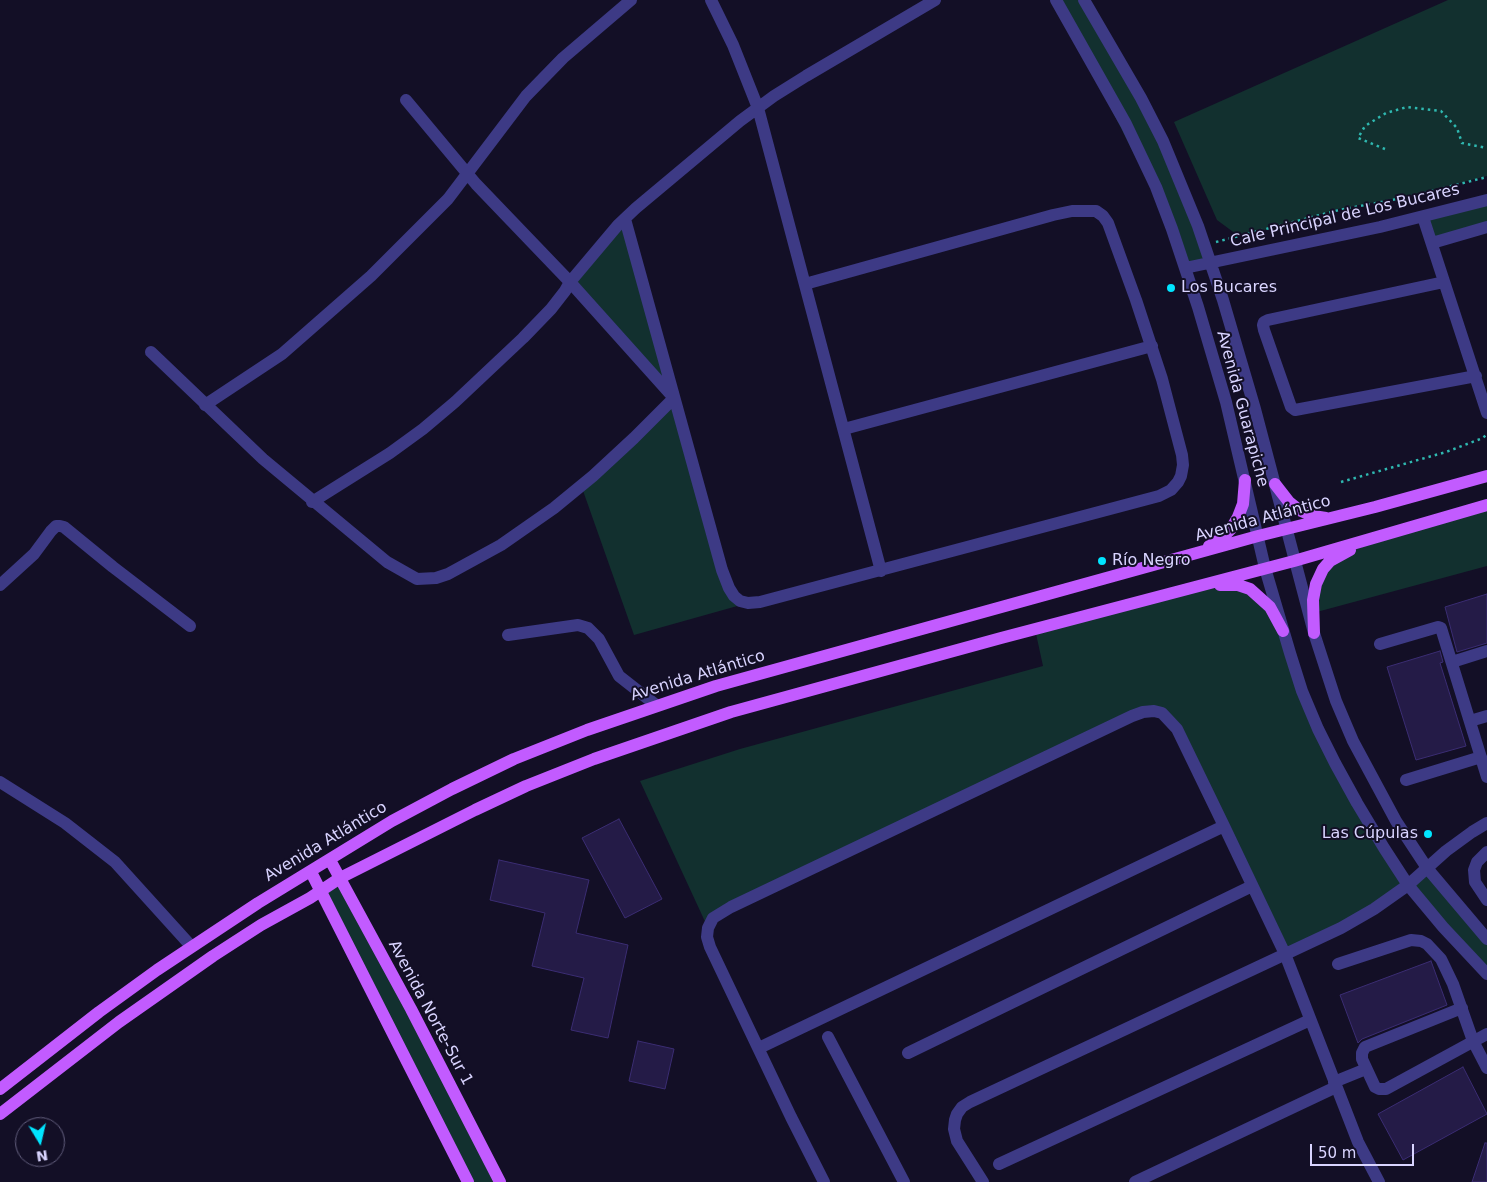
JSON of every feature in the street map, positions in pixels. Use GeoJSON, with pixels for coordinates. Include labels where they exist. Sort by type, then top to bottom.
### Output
{"type":"FeatureCollection","features":[{"type":"Feature","properties":{"kind":"main road","name":"Avenida Atlántico"},"geometry":{"type":"LineString","coordinates":[[0,1089],[99,1012],[191,946],[258,903],[392,821],[460,785],[523,756],[656,705],[777,668],[1258,536],[1329,519],[1487,476]]}},
{"type":"Feature","properties":{"kind":"main road"},"geometry":{"type":"LineString","coordinates":[[1188,556],[1222,538],[1230,529],[1244,504],[1244,480]]}},
{"type":"Feature","properties":{"kind":"main road"},"geometry":{"type":"LineString","coordinates":[[1275,484],[1289,502],[1299,510],[1313,516],[1329,519]]}},
{"type":"Feature","properties":{"kind":"main road"},"geometry":{"type":"LineString","coordinates":[[0,1114],[112,1028],[213,956],[261,925],[340,878],[474,810],[526,786],[654,737],[731,712],[1266,568],[1487,505]]}},
{"type":"Feature","properties":{"kind":"main road"},"geometry":{"type":"LineString","coordinates":[[1314,633],[1313,600],[1316,584],[1323,569],[1330,561],[1378,536]]}},
{"type":"Feature","properties":{"kind":"main road"},"geometry":{"type":"LineString","coordinates":[[1198,586],[1238,585],[1250,589],[1270,607],[1283,631]]}},
{"type":"Feature","properties":{"kind":"main road","name":"Avenida Norte-Sur 1"},"geometry":{"type":"LineString","coordinates":[[330,860],[411,1009],[500,1182]]}},
{"type":"Feature","properties":{"kind":"main road"},"geometry":{"type":"LineString","coordinates":[[311,872],[468,1182]]}},
{"type":"Feature","properties":{"kind":"street"},"geometry":{"type":"LineString","coordinates":[[205,405],[282,354],[371,276],[448,199],[526,96],[563,58],[631,0]]}},
{"type":"Feature","properties":{"kind":"street"},"geometry":{"type":"LineString","coordinates":[[712,0],[734,45],[758,108],[881,571]]}},
{"type":"Feature","properties":{"kind":"street"},"geometry":{"type":"LineString","coordinates":[[312,502],[390,453],[423,430],[449,408],[523,338],[550,309],[570,282],[625,218],[690,162],[758,108],[806,76],[935,0]]}},
{"type":"Feature","properties":{"kind":"street","name":"Avenida Guarapiche"},"geometry":{"type":"LineString","coordinates":[[1056,0],[1111,95],[1142,156],[1172,229],[1226,402],[1266,568],[1302,692],[1330,754],[1384,848],[1408,885],[1443,927],[1487,974]]}},
{"type":"Feature","properties":{"kind":"street","name":"Avenida Guarapiche"},"geometry":{"type":"LineString","coordinates":[[1084,0],[1141,98],[1158,133],[1183,188],[1211,263],[1224,300],[1255,409],[1314,633],[1336,701],[1353,741],[1388,806],[1427,868],[1487,939]]}},
{"type":"Feature","properties":{"kind":"street"},"geometry":{"type":"LineString","coordinates":[[406,100],[468,175],[570,282],[674,398]]}},
{"type":"Feature","properties":{"kind":"street","name":"Cale Principal de Los Bucares"},"geometry":{"type":"LineString","coordinates":[[1185,268],[1300,245],[1423,217],[1487,200]]}},
{"type":"Feature","properties":{"kind":"street"},"geometry":{"type":"LineString","coordinates":[[625,218],[722,570],[734,596],[740,601],[748,604],[760,602],[1159,496],[1171,490],[1178,482],[1183,465],[1182,455],[1152,346],[1108,223],[1096,211],[1072,211],[1053,215],[805,284]]}},
{"type":"Feature","properties":{"kind":"street"},"geometry":{"type":"LineString","coordinates":[[1423,217],[1487,413]]}},
{"type":"Feature","properties":{"kind":"street"},"geometry":{"type":"LineString","coordinates":[[1432,244],[1487,227]]}},
{"type":"Feature","properties":{"kind":"street"},"geometry":{"type":"LineString","coordinates":[[1444,282],[1268,320],[1264,322],[1264,330],[1291,407],[1296,410],[1476,376]]}},
{"type":"Feature","properties":{"kind":"street"},"geometry":{"type":"LineString","coordinates":[[844,429],[1152,346]]}},
{"type":"Feature","properties":{"kind":"street"},"geometry":{"type":"LineString","coordinates":[[151,352],[205,405],[312,502],[387,562],[417,580],[426,580],[448,574],[501,545],[554,508],[593,476],[674,398]]}},
{"type":"Feature","properties":{"kind":"street"},"geometry":{"type":"LineString","coordinates":[[0,585],[34,554],[56,526],[60,526],[64,527],[190,626]]}},
{"type":"Feature","properties":{"kind":"street"},"geometry":{"type":"LineString","coordinates":[[508,636],[578,626],[588,628],[599,639],[619,676],[656,705]]}},
{"type":"Feature","properties":{"kind":"street"},"geometry":{"type":"LineString","coordinates":[[1380,644],[1438,627],[1441,628],[1487,777]]}},
{"type":"Feature","properties":{"kind":"street"},"geometry":{"type":"LineString","coordinates":[[1452,662],[1487,651]]}},
{"type":"Feature","properties":{"kind":"street"},"geometry":{"type":"LineString","coordinates":[[824,1182],[710,947],[707,937],[708,928],[713,918],[721,911],[1143,712],[1154,711],[1162,713],[1177,729],[1224,826],[1285,954],[1358,1142],[1379,1182]]}},
{"type":"Feature","properties":{"kind":"street"},"geometry":{"type":"LineString","coordinates":[[1470,721],[1487,716]]}},
{"type":"Feature","properties":{"kind":"street"},"geometry":{"type":"LineString","coordinates":[[1406,780],[1481,757]]}},
{"type":"Feature","properties":{"kind":"street"},"geometry":{"type":"LineString","coordinates":[[0,782],[65,823],[115,862],[191,946]]}},
{"type":"Feature","properties":{"kind":"street"},"geometry":{"type":"LineString","coordinates":[[983,1182],[963,1151],[956,1135],[955,1120],[962,1107],[1341,928],[1408,885],[1466,837],[1487,823]]}},
{"type":"Feature","properties":{"kind":"street"},"geometry":{"type":"LineString","coordinates":[[759,1048],[1224,826]]}},
{"type":"Feature","properties":{"kind":"street"},"geometry":{"type":"LineString","coordinates":[[1487,852],[1477,862],[1474,870],[1474,882],[1487,900]]}},
{"type":"Feature","properties":{"kind":"street"},"geometry":{"type":"LineString","coordinates":[[908,1052],[1252,886]]}},
{"type":"Feature","properties":{"kind":"street"},"geometry":{"type":"LineString","coordinates":[[1338,964],[1411,940],[1421,941],[1432,948],[1441,959],[1462,1008],[1473,1041],[1487,1068]]}},
{"type":"Feature","properties":{"kind":"street"},"geometry":{"type":"LineString","coordinates":[[1462,1008],[1368,1044],[1362,1053],[1366,1069],[1375,1087],[1386,1089],[1487,1034]]}},
{"type":"Feature","properties":{"kind":"street"},"geometry":{"type":"LineString","coordinates":[[1000,1164],[1310,1020]]}},
{"type":"Feature","properties":{"kind":"street"},"geometry":{"type":"LineString","coordinates":[[828,1037],[904,1182]]}},
{"type":"Feature","properties":{"kind":"street"},"geometry":{"type":"LineString","coordinates":[[1135,1182],[1366,1069]]}},
{"type":"Feature","properties":{"kind":"path"},"geometry":{"type":"LineString","coordinates":[[1385,149],[1358,138],[1365,126],[1386,113],[1407,107],[1441,111],[1457,128],[1462,143],[1487,148]]}},
{"type":"Feature","properties":{"kind":"path"},"geometry":{"type":"LineString","coordinates":[[1204,245],[1339,210],[1408,197],[1487,177]]}},
{"type":"Feature","properties":{"kind":"path"},"geometry":{"type":"LineString","coordinates":[[1341,482],[1446,452],[1483,438],[1487,434]]}},
{"type":"Feature","properties":{"kind":"green space"},"geometry":{"type":"Polygon","coordinates":[[[1056,0],[1084,0],[1141,98],[1211,263],[1185,268],[1172,229],[1056,0]]]}},
{"type":"Feature","properties":{"kind":"green space"},"geometry":{"type":"Polygon","coordinates":[[[1448,0],[1487,0],[1487,176],[1407,196],[1338,209],[1240,237],[1217,220],[1174,122],[1448,0]]]}},
{"type":"Feature","properties":{"kind":"green space"},"geometry":{"type":"Polygon","coordinates":[[[1487,200],[1487,227],[1432,243],[1423,217],[1487,200]]]}},
{"type":"Feature","properties":{"kind":"green space"},"geometry":{"type":"Polygon","coordinates":[[[625,219],[726,580],[748,603],[634,635],[581,485],[674,398],[570,282],[625,219]]]}},
{"type":"Feature","properties":{"kind":"green space"},"geometry":{"type":"Polygon","coordinates":[[[1487,505],[1487,566],[1313,613],[1316,584],[1344,553],[1487,505]]]}},
{"type":"Feature","properties":{"kind":"green space"},"geometry":{"type":"Polygon","coordinates":[[[1238,585],[1270,607],[1302,691],[1408,885],[1285,954],[1185,744],[1154,711],[731,907],[708,928],[640,781],[740,749],[1043,666],[1035,629],[1197,586],[1238,585]]]}},
{"type":"Feature","properties":{"kind":"green space"},"geometry":{"type":"Polygon","coordinates":[[[1427,868],[1487,939],[1487,974],[1408,885],[1427,868]]]}},
{"type":"Feature","properties":{"kind":"green space"},"geometry":{"type":"Polygon","coordinates":[[[340,878],[500,1182],[468,1182],[319,891],[340,878]]]}},
{"type":"Feature","properties":{"kind":"building"},"geometry":{"type":"Polygon","coordinates":[[[1487,594],[1487,643],[1457,652],[1445,607],[1487,594]]]}},
{"type":"Feature","properties":{"kind":"building"},"geometry":{"type":"Polygon","coordinates":[[[1440,651],[1443,662],[1440,663],[1466,746],[1416,760],[1387,667],[1440,651]]]}},
{"type":"Feature","properties":{"kind":"building"},"geometry":{"type":"Polygon","coordinates":[[[619,819],[662,899],[625,918],[582,838],[619,819]]]}},
{"type":"Feature","properties":{"kind":"building"},"geometry":{"type":"Polygon","coordinates":[[[499,860],[589,880],[576,933],[628,945],[608,1038],[571,1030],[584,978],[532,966],[545,913],[490,900],[499,860]]]}},
{"type":"Feature","properties":{"kind":"building"},"geometry":{"type":"Polygon","coordinates":[[[1431,961],[1447,1005],[1362,1039],[1358,1043],[1340,995],[1431,961]]]}},
{"type":"Feature","properties":{"kind":"building"},"geometry":{"type":"Polygon","coordinates":[[[638,1041],[674,1049],[665,1089],[629,1081],[638,1041]]]}},
{"type":"Feature","properties":{"kind":"building"},"geometry":{"type":"Polygon","coordinates":[[[1463,1067],[1487,1114],[1403,1160],[1378,1114],[1463,1067]]]}},
{"type":"Feature","properties":{"kind":"building"},"geometry":{"type":"Polygon","coordinates":[[[1485,1143],[1487,1143],[1487,1182],[1472,1182],[1485,1143]]]}},
{"type":"Feature","properties":{"kind":"place","name":"Los Bucares"},"geometry":{"type":"Point","coordinates":[1171,288]}},
{"type":"Feature","properties":{"kind":"place","name":"Río Negro"},"geometry":{"type":"Point","coordinates":[1102,561]}},
{"type":"Feature","properties":{"kind":"place","name":"Las Cúpulas"},"geometry":{"type":"Point","coordinates":[1428,834]}}]}
